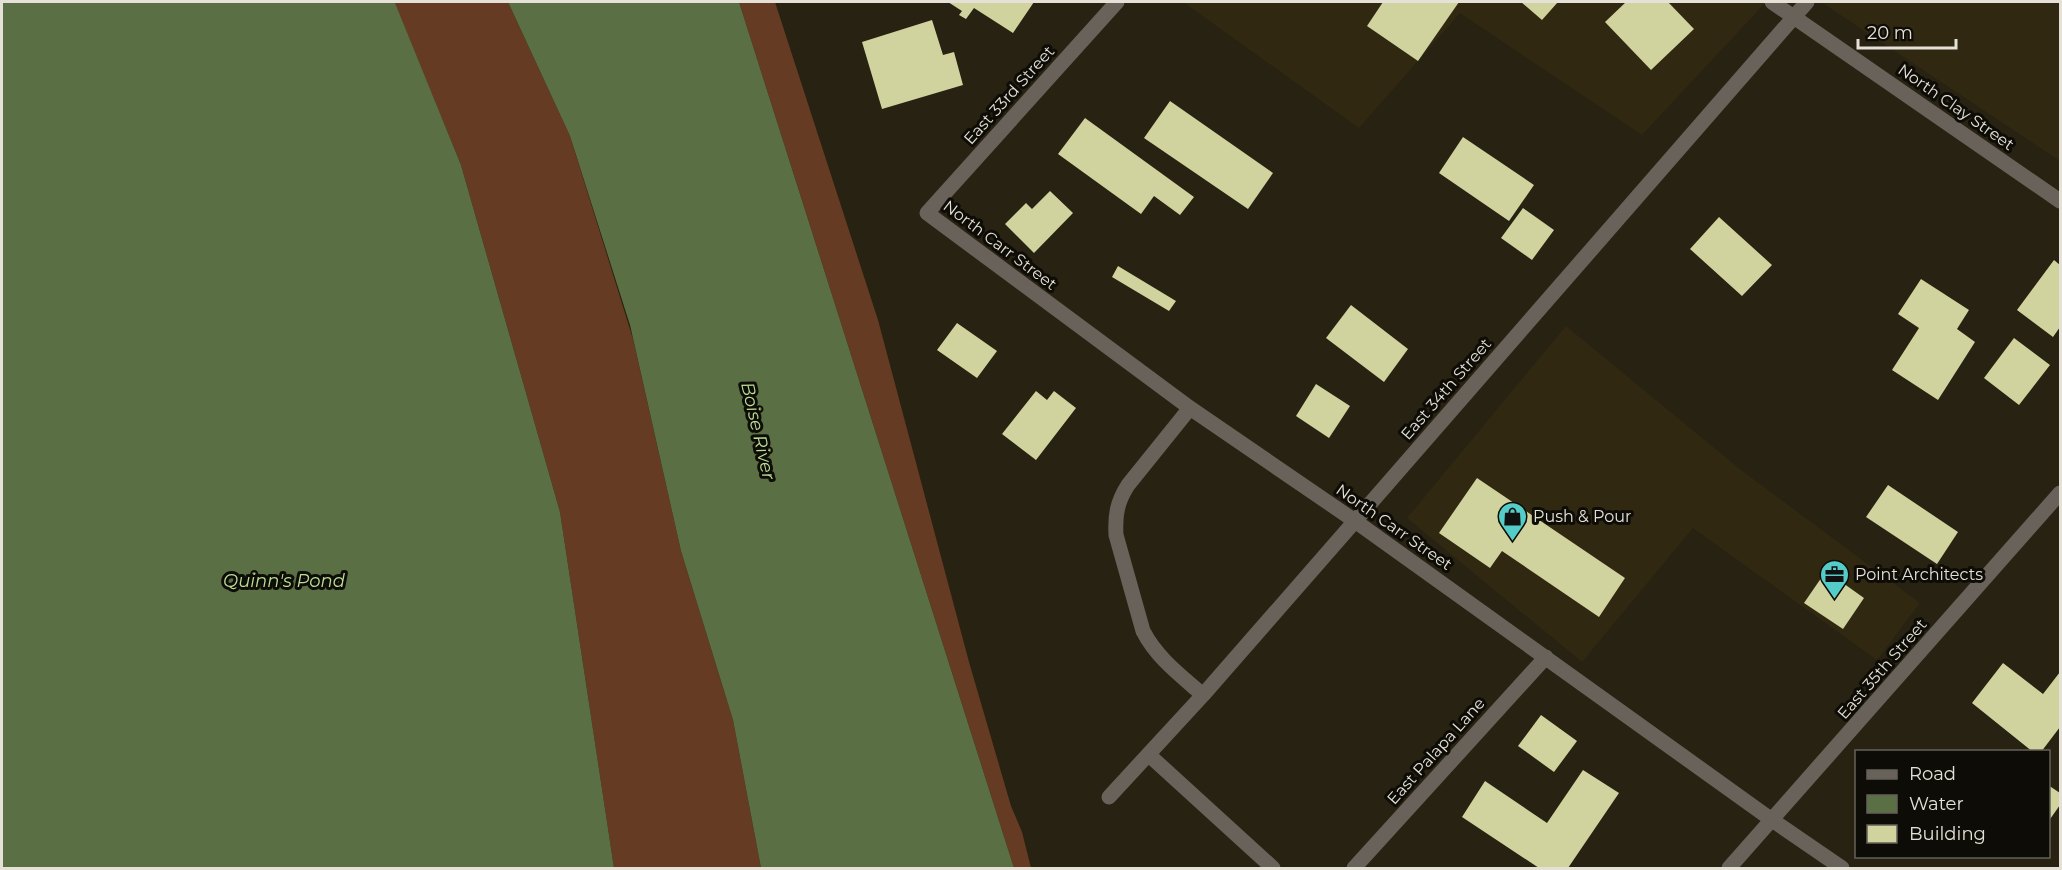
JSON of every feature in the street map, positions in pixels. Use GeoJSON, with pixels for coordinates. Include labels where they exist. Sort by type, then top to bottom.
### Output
{"type":"FeatureCollection","features":[{"type":"Feature","properties":{"kind":"street","name":"East 33rd Street"},"geometry":{"type":"LineString","coordinates":[[927,213],[1117,2]]}},
{"type":"Feature","properties":{"kind":"street","name":"North Clay Street"},"geometry":{"type":"LineString","coordinates":[[1772,2],[2061,201]]}},
{"type":"Feature","properties":{"kind":"street","name":"East 34th Street"},"geometry":{"type":"LineString","coordinates":[[1109,797],[1203,695],[1807,2]]}},
{"type":"Feature","properties":{"kind":"street","name":"North Carr Street"},"geometry":{"type":"LineString","coordinates":[[927,213],[1190,408],[1355,521],[1842,868]]}},
{"type":"Feature","properties":{"kind":"street"},"geometry":{"type":"LineString","coordinates":[[1190,408],[1120,497],[1116,509],[1116,535],[1143,631],[1150,645],[1161,659],[1203,695]]}},
{"type":"Feature","properties":{"kind":"street","name":"East 35th Street"},"geometry":{"type":"LineString","coordinates":[[1729,868],[2061,493]]}},
{"type":"Feature","properties":{"kind":"street","name":"East Palapa Lane"},"geometry":{"type":"LineString","coordinates":[[1354,868],[1546,657]]}},
{"type":"Feature","properties":{"kind":"street"},"geometry":{"type":"LineString","coordinates":[[1149,755],[1273,868]]}},
{"type":"Feature","properties":{"kind":"shaded area"},"geometry":{"type":"Polygon","coordinates":[[[394,2],[508,2],[570,136],[633,339],[681,551],[733,720],[761,868],[614,868],[560,512],[461,165],[394,2]]]}},
{"type":"Feature","properties":{"kind":"shaded area"},"geometry":{"type":"Polygon","coordinates":[[[739,2],[775,2],[878,320],[969,662],[1031,868],[1014,868],[739,2]]]}},
{"type":"Feature","properties":{"kind":"shaded area"},"geometry":{"type":"Polygon","coordinates":[[[1183,2],[1766,2],[1642,135],[1460,13],[1359,128],[1183,2]]]}},
{"type":"Feature","properties":{"kind":"shaded area"},"geometry":{"type":"Polygon","coordinates":[[[1821,2],[2060,2],[2060,161],[1821,2]]]}},
{"type":"Feature","properties":{"kind":"shaded area"},"geometry":{"type":"Polygon","coordinates":[[[1566,326],[1741,470],[1920,603],[1877,660],[1693,528],[1582,662],[1407,518],[1566,326]]]}},
{"type":"Feature","properties":{"kind":"water","name":"Quinn's Pond"},"geometry":{"type":"Polygon","coordinates":[[[2,2],[395,3],[461,165],[560,512],[614,868],[2,868],[2,2]]]}},
{"type":"Feature","properties":{"kind":"water","name":"Boise River"},"geometry":{"type":"Polygon","coordinates":[[[508,2],[739,2],[1014,868],[761,868],[733,720],[681,551],[630,325],[570,136],[508,2]]]}},
{"type":"Feature","properties":{"kind":"building"},"geometry":{"type":"Polygon","coordinates":[[[948,2],[1034,2],[1013,33],[974,8],[966,19],[959,15],[962,11],[948,2]]]}},
{"type":"Feature","properties":{"kind":"building"},"geometry":{"type":"Polygon","coordinates":[[[1383,2],[1459,2],[1418,61],[1367,26],[1383,2]]]}},
{"type":"Feature","properties":{"kind":"building"},"geometry":{"type":"Polygon","coordinates":[[[1521,2],[1558,2],[1542,20],[1521,2]]]}},
{"type":"Feature","properties":{"kind":"building"},"geometry":{"type":"Polygon","coordinates":[[[1626,2],[1668,2],[1694,29],[1651,70],[1605,22],[1626,2]]]}},
{"type":"Feature","properties":{"kind":"building"},"geometry":{"type":"Polygon","coordinates":[[[932,20],[943,55],[954,52],[963,85],[882,109],[862,42],[932,20]]]}},
{"type":"Feature","properties":{"kind":"building"},"geometry":{"type":"Polygon","coordinates":[[[1170,101],[1273,173],[1248,209],[1144,138],[1170,101]]]}},
{"type":"Feature","properties":{"kind":"building"},"geometry":{"type":"Polygon","coordinates":[[[1085,118],[1194,197],[1180,215],[1154,196],[1141,214],[1058,154],[1085,118]]]}},
{"type":"Feature","properties":{"kind":"building"},"geometry":{"type":"Polygon","coordinates":[[[1463,137],[1534,185],[1509,221],[1439,173],[1463,137]]]}},
{"type":"Feature","properties":{"kind":"building"},"geometry":{"type":"Polygon","coordinates":[[[1050,191],[1073,213],[1034,253],[1005,224],[1026,203],[1032,209],[1050,191]]]}},
{"type":"Feature","properties":{"kind":"building"},"geometry":{"type":"Polygon","coordinates":[[[1523,208],[1554,230],[1532,260],[1501,238],[1523,208]]]}},
{"type":"Feature","properties":{"kind":"building"},"geometry":{"type":"Polygon","coordinates":[[[1719,217],[1772,265],[1742,296],[1690,249],[1719,217]]]}},
{"type":"Feature","properties":{"kind":"building"},"geometry":{"type":"Polygon","coordinates":[[[2054,260],[2060,265],[2060,327],[2053,337],[2017,310],[2054,260]]]}},
{"type":"Feature","properties":{"kind":"building"},"geometry":{"type":"Polygon","coordinates":[[[1118,266],[1176,301],[1169,311],[1112,277],[1118,266]]]}},
{"type":"Feature","properties":{"kind":"building"},"geometry":{"type":"Polygon","coordinates":[[[1921,279],[1969,310],[1957,329],[1975,342],[1938,400],[1892,370],[1919,328],[1898,314],[1921,279]]]}},
{"type":"Feature","properties":{"kind":"building"},"geometry":{"type":"Polygon","coordinates":[[[1351,305],[1408,349],[1384,382],[1326,338],[1351,305]]]}},
{"type":"Feature","properties":{"kind":"building"},"geometry":{"type":"Polygon","coordinates":[[[957,323],[997,351],[977,378],[937,350],[957,323]]]}},
{"type":"Feature","properties":{"kind":"building"},"geometry":{"type":"Polygon","coordinates":[[[2014,338],[2050,365],[2019,405],[1984,378],[2014,338]]]}},
{"type":"Feature","properties":{"kind":"building"},"geometry":{"type":"Polygon","coordinates":[[[1316,384],[1350,406],[1329,438],[1296,416],[1316,384]]]}},
{"type":"Feature","properties":{"kind":"building"},"geometry":{"type":"Polygon","coordinates":[[[1036,391],[1047,400],[1054,391],[1076,408],[1036,460],[1002,434],[1036,391]]]}},
{"type":"Feature","properties":{"kind":"building","name":"Push & Pour"},"geometry":{"type":"Polygon","coordinates":[[[1477,478],[1625,578],[1599,617],[1502,551],[1490,568],[1439,533],[1477,478]]]}},
{"type":"Feature","properties":{"kind":"building"},"geometry":{"type":"Polygon","coordinates":[[[1888,485],[1958,532],[1937,564],[1866,517],[1888,485]]]}},
{"type":"Feature","properties":{"kind":"building","name":"Point Architects"},"geometry":{"type":"Polygon","coordinates":[[[1826,571],[1864,598],[1843,629],[1804,603],[1826,571]]]}},
{"type":"Feature","properties":{"kind":"building"},"geometry":{"type":"Polygon","coordinates":[[[2003,663],[2043,694],[2060,672],[2060,727],[2043,750],[2031,750],[1972,703],[2003,663]]]}},
{"type":"Feature","properties":{"kind":"building"},"geometry":{"type":"Polygon","coordinates":[[[1541,715],[1577,741],[1554,772],[1518,746],[1541,715]]]}},
{"type":"Feature","properties":{"kind":"building"},"geometry":{"type":"Polygon","coordinates":[[[1583,770],[1619,793],[1568,868],[1539,868],[1462,817],[1485,781],[1547,823],[1583,770]]]}},
{"type":"Feature","properties":{"kind":"building"},"geometry":{"type":"Polygon","coordinates":[[[2050,786],[2060,793],[2060,805],[2050,819],[2050,786]]]}},
{"type":"Feature","properties":{"kind":"place","name":"Push & Pour"},"geometry":{"type":"Point","coordinates":[1512,542]}},
{"type":"Feature","properties":{"kind":"place","name":"Point Architects"},"geometry":{"type":"Point","coordinates":[1834,600]}}]}
